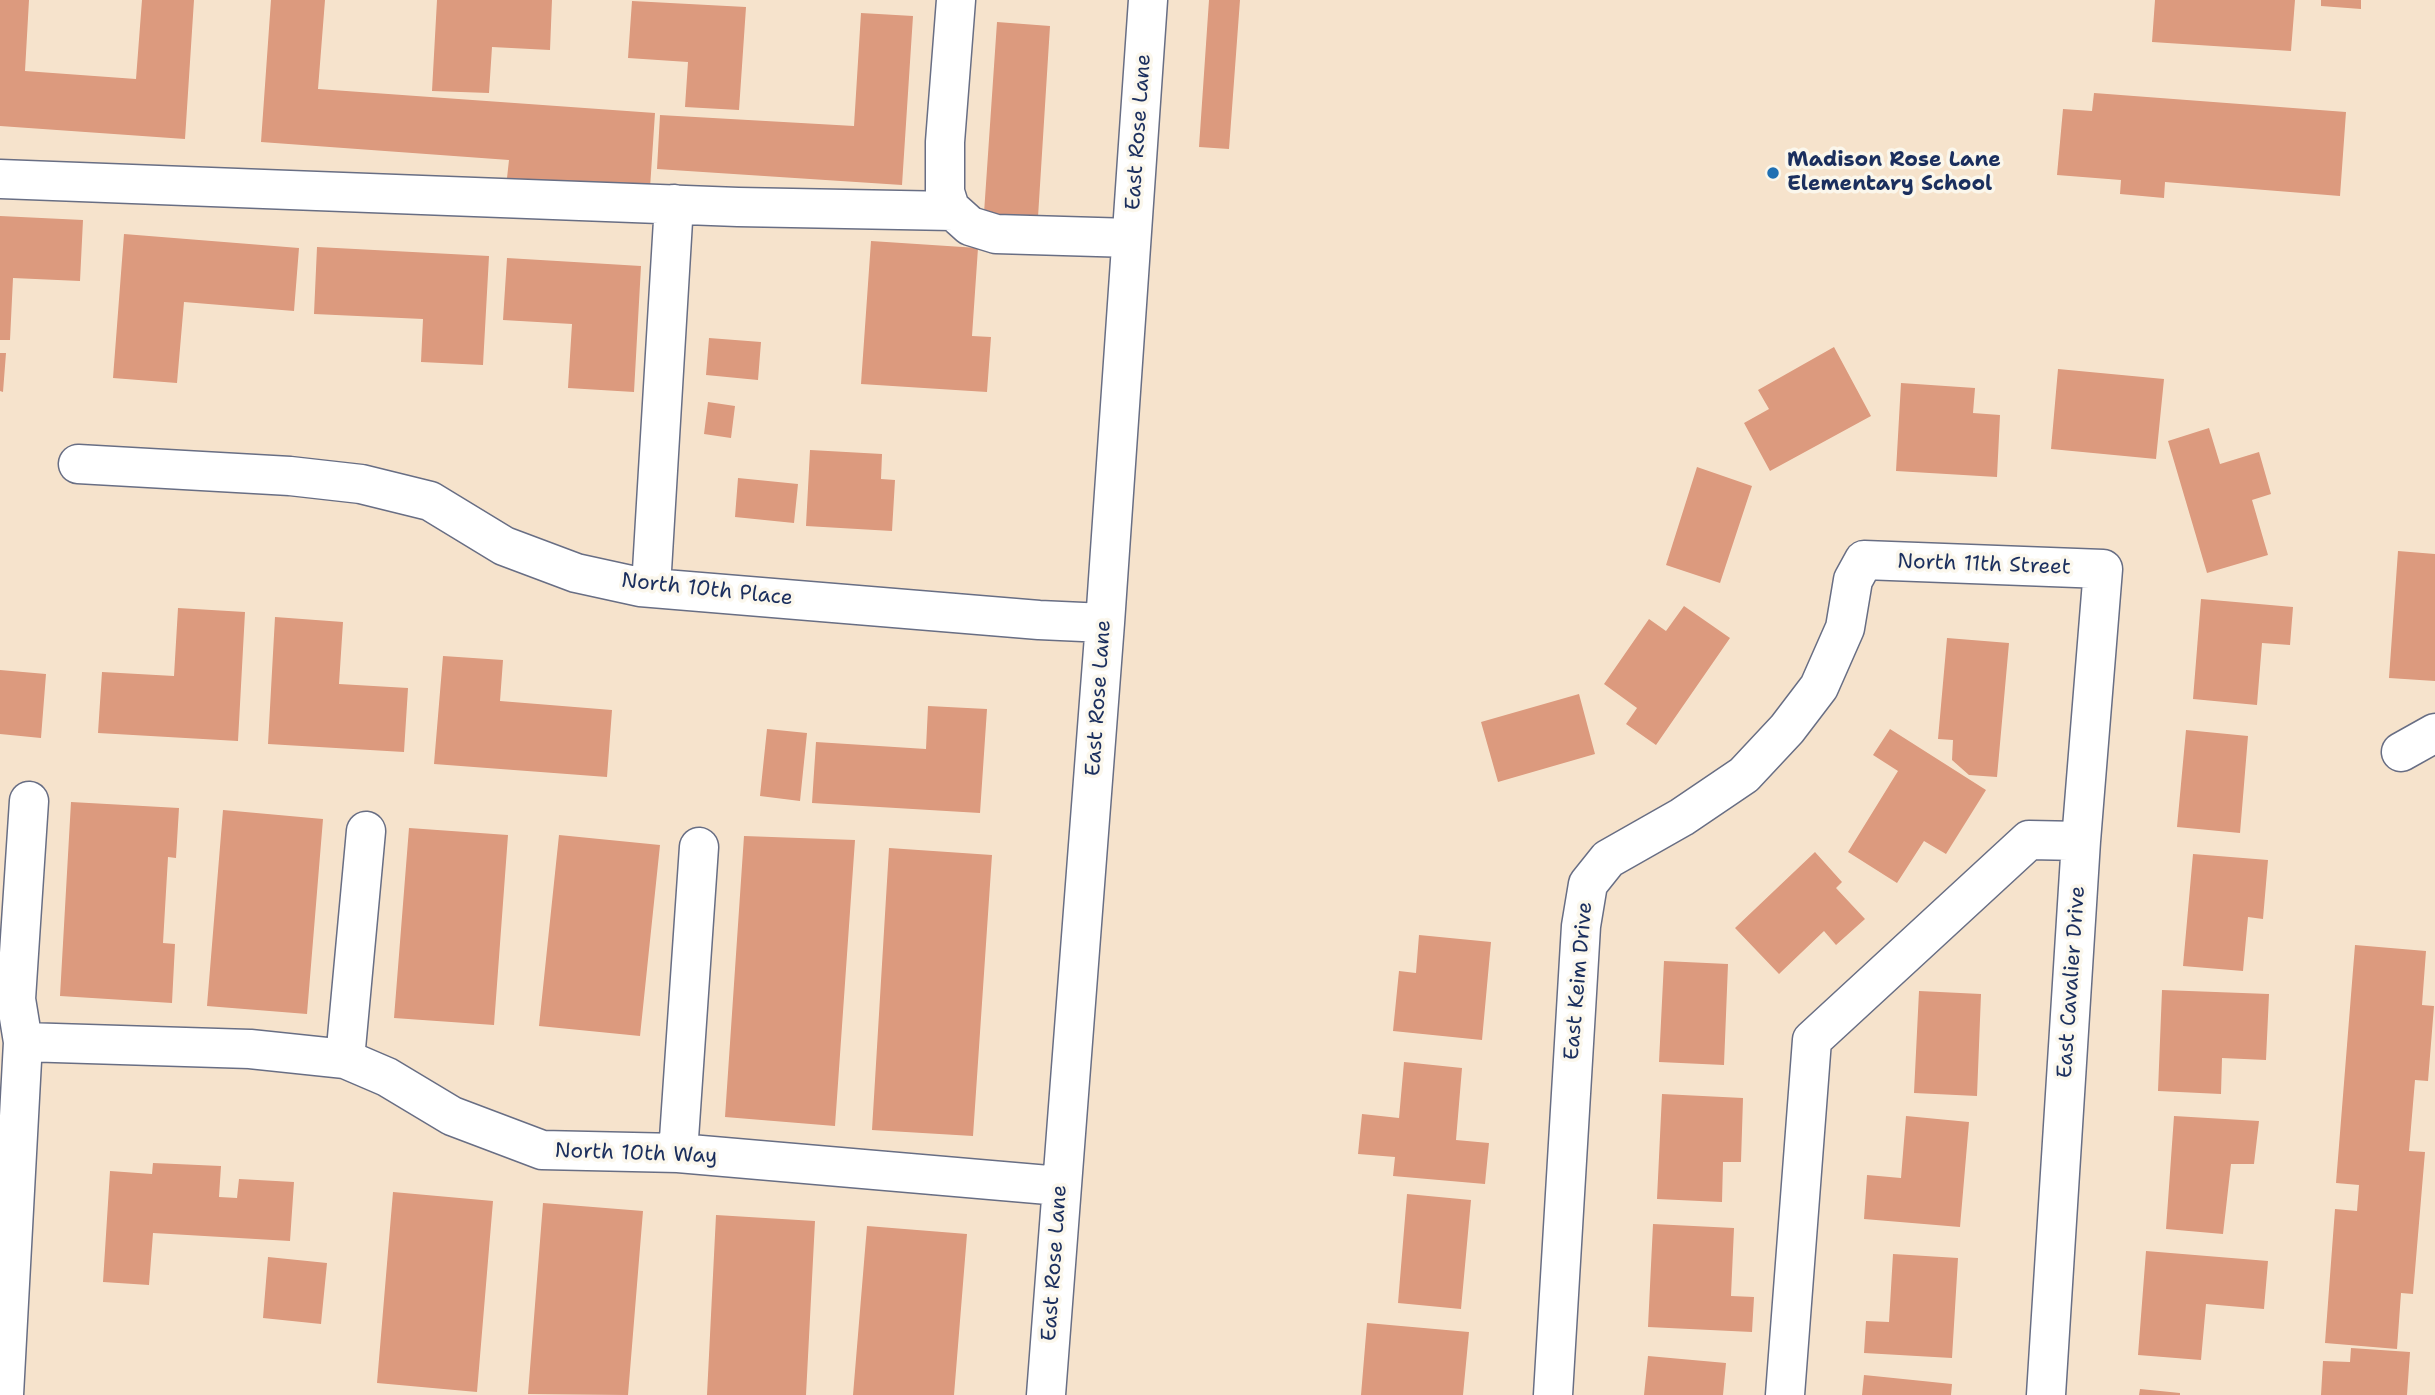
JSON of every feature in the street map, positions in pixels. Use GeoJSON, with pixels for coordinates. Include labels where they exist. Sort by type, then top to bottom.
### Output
{"type":"FeatureCollection","features":[{"type":"Feature","properties":{"kind":"street"},"geometry":{"type":"LineString","coordinates":[[956,0],[945,142],[945,192],[950,208],[970,226],[996,234],[1131,238]]}},
{"type":"Feature","properties":{"kind":"street","name":"East Rose Lane"},"geometry":{"type":"LineString","coordinates":[[1046,1395],[1105,623],[1148,0]]}},
{"type":"Feature","properties":{"kind":"street"},"geometry":{"type":"LineString","coordinates":[[0,178],[674,204],[953,211]]}},
{"type":"Feature","properties":{"kind":"street"},"geometry":{"type":"LineString","coordinates":[[650,587],[674,204]]}},
{"type":"Feature","properties":{"kind":"street","name":"North 10th Place"},"geometry":{"type":"LineString","coordinates":[[78,464],[290,476],[360,484],[430,500],[504,546],[576,573],[640,587],[1039,620],[1105,623]]}},
{"type":"Feature","properties":{"kind":"street","name":"North 11th Street"},"geometry":{"type":"LineString","coordinates":[[1864,560],[2104,569]]}},
{"type":"Feature","properties":{"kind":"street","name":"East Keim Drive"},"geometry":{"type":"LineString","coordinates":[[1553,1395],[1581,926],[1588,884],[1608,859],[1682,817],[1744,775],[1787,729],[1819,687],[1845,628],[1853,580],[1864,560]]}},
{"type":"Feature","properties":{"kind":"street","name":"East Cavalier Drive"},"geometry":{"type":"LineString","coordinates":[[2046,1395],[2081,841],[2104,569]]}},
{"type":"Feature","properties":{"kind":"street"},"geometry":{"type":"LineString","coordinates":[[2401,752],[2435,733]]}},
{"type":"Feature","properties":{"kind":"street"},"geometry":{"type":"LineString","coordinates":[[4,1395],[23,1042],[16,999],[29,801]]}},
{"type":"Feature","properties":{"kind":"street"},"geometry":{"type":"LineString","coordinates":[[345,1059],[366,831]]}},
{"type":"Feature","properties":{"kind":"street"},"geometry":{"type":"LineString","coordinates":[[1785,1395],[1812,1040],[2029,841],[2081,841]]}},
{"type":"Feature","properties":{"kind":"street"},"geometry":{"type":"LineString","coordinates":[[678,1153],[699,847]]}},
{"type":"Feature","properties":{"kind":"street","name":"North 10th Way"},"geometry":{"type":"LineString","coordinates":[[23,1042],[250,1049],[345,1059],[387,1077],[452,1116],[542,1150],[678,1153],[1060,1186]]}},
{"type":"Feature","properties":{"kind":"building"},"geometry":{"type":"Polygon","coordinates":[[[0,0],[29,0],[25,71],[136,79],[142,0],[194,0],[185,139],[0,126],[0,0]]]}},
{"type":"Feature","properties":{"kind":"building"},"geometry":{"type":"Polygon","coordinates":[[[271,0],[325,0],[318,89],[655,113],[650,188],[507,178],[509,160],[261,142],[271,0]]]}},
{"type":"Feature","properties":{"kind":"building"},"geometry":{"type":"Polygon","coordinates":[[[437,0],[552,0],[550,50],[492,47],[489,93],[432,91],[437,0]]]}},
{"type":"Feature","properties":{"kind":"building"},"geometry":{"type":"Polygon","coordinates":[[[1209,0],[1240,0],[1229,149],[1199,147],[1209,0]]]}},
{"type":"Feature","properties":{"kind":"building"},"geometry":{"type":"Polygon","coordinates":[[[2155,0],[2295,0],[2291,51],[2152,42],[2155,0]]]}},
{"type":"Feature","properties":{"kind":"building"},"geometry":{"type":"Polygon","coordinates":[[[2321,0],[2361,0],[2361,9],[2321,6],[2321,0]]]}},
{"type":"Feature","properties":{"kind":"building"},"geometry":{"type":"Polygon","coordinates":[[[632,1],[746,7],[739,110],[685,107],[688,62],[628,58],[632,1]]]}},
{"type":"Feature","properties":{"kind":"building"},"geometry":{"type":"Polygon","coordinates":[[[861,13],[913,16],[902,185],[657,169],[660,115],[854,126],[861,13]]]}},
{"type":"Feature","properties":{"kind":"building"},"geometry":{"type":"Polygon","coordinates":[[[997,22],[1050,26],[1038,217],[984,213],[997,22]]]}},
{"type":"Feature","properties":{"kind":"building"},"geometry":{"type":"Polygon","coordinates":[[[2094,93],[2346,112],[2340,196],[2165,182],[2164,198],[2120,194],[2121,180],[2057,175],[2063,109],[2092,111],[2094,93]]]}},
{"type":"Feature","properties":{"kind":"building"},"geometry":{"type":"Polygon","coordinates":[[[0,216],[83,220],[80,281],[13,278],[10,340],[0,340],[0,216]]]}},
{"type":"Feature","properties":{"kind":"building"},"geometry":{"type":"Polygon","coordinates":[[[124,234],[299,248],[294,311],[184,302],[177,383],[113,378],[124,234]]]}},
{"type":"Feature","properties":{"kind":"building"},"geometry":{"type":"Polygon","coordinates":[[[871,241],[978,248],[972,336],[991,337],[987,392],[861,384],[871,241]]]}},
{"type":"Feature","properties":{"kind":"building"},"geometry":{"type":"Polygon","coordinates":[[[317,247],[489,256],[483,365],[421,362],[423,319],[314,314],[317,247]]]}},
{"type":"Feature","properties":{"kind":"building"},"geometry":{"type":"Polygon","coordinates":[[[507,258],[641,266],[634,392],[568,388],[572,324],[503,320],[507,258]]]}},
{"type":"Feature","properties":{"kind":"building"},"geometry":{"type":"Polygon","coordinates":[[[709,338],[761,342],[758,380],[706,375],[709,338]]]}},
{"type":"Feature","properties":{"kind":"building"},"geometry":{"type":"Polygon","coordinates":[[[1834,347],[1871,416],[1770,471],[1744,423],[1769,409],[1758,390],[1834,347]]]}},
{"type":"Feature","properties":{"kind":"building"},"geometry":{"type":"Polygon","coordinates":[[[0,353],[6,353],[3,392],[0,391],[0,353]]]}},
{"type":"Feature","properties":{"kind":"building"},"geometry":{"type":"Polygon","coordinates":[[[2058,369],[2164,379],[2156,459],[2051,449],[2058,369]]]}},
{"type":"Feature","properties":{"kind":"building"},"geometry":{"type":"Polygon","coordinates":[[[1901,383],[1975,388],[1973,413],[2000,415],[1997,477],[1896,471],[1901,383]]]}},
{"type":"Feature","properties":{"kind":"building"},"geometry":{"type":"Polygon","coordinates":[[[708,402],[735,406],[731,438],[704,434],[708,402]]]}},
{"type":"Feature","properties":{"kind":"building"},"geometry":{"type":"Polygon","coordinates":[[[2209,428],[2220,464],[2259,452],[2271,494],[2252,500],[2268,555],[2207,573],[2168,441],[2209,428]]]}},
{"type":"Feature","properties":{"kind":"building"},"geometry":{"type":"Polygon","coordinates":[[[810,450],[882,454],[881,479],[895,480],[892,531],[806,526],[810,450]]]}},
{"type":"Feature","properties":{"kind":"building"},"geometry":{"type":"Polygon","coordinates":[[[1697,467],[1752,486],[1720,583],[1666,565],[1697,467]]]}},
{"type":"Feature","properties":{"kind":"building"},"geometry":{"type":"Polygon","coordinates":[[[738,478],[798,484],[794,523],[735,517],[738,478]]]}},
{"type":"Feature","properties":{"kind":"building"},"geometry":{"type":"Polygon","coordinates":[[[2398,551],[2435,554],[2435,681],[2389,678],[2398,551]]]}},
{"type":"Feature","properties":{"kind":"building"},"geometry":{"type":"Polygon","coordinates":[[[2201,599],[2293,607],[2290,645],[2262,643],[2257,705],[2193,699],[2201,599]]]}},
{"type":"Feature","properties":{"kind":"building"},"geometry":{"type":"Polygon","coordinates":[[[1684,606],[1730,638],[1656,745],[1626,724],[1637,708],[1604,684],[1649,619],[1666,631],[1684,606]]]}},
{"type":"Feature","properties":{"kind":"building"},"geometry":{"type":"Polygon","coordinates":[[[178,608],[245,612],[238,741],[98,733],[102,672],[174,676],[178,608]]]}},
{"type":"Feature","properties":{"kind":"building"},"geometry":{"type":"Polygon","coordinates":[[[275,617],[343,622],[339,684],[408,688],[404,752],[268,744],[275,617]]]}},
{"type":"Feature","properties":{"kind":"building"},"geometry":{"type":"Polygon","coordinates":[[[1947,638],[2009,643],[1997,777],[1969,775],[1952,760],[1953,740],[1938,739],[1947,638]]]}},
{"type":"Feature","properties":{"kind":"building"},"geometry":{"type":"Polygon","coordinates":[[[443,656],[503,660],[500,701],[612,710],[607,777],[434,764],[443,656]]]}},
{"type":"Feature","properties":{"kind":"building"},"geometry":{"type":"Polygon","coordinates":[[[0,670],[46,674],[41,738],[0,734],[0,670]]]}},
{"type":"Feature","properties":{"kind":"building"},"geometry":{"type":"Polygon","coordinates":[[[1579,694],[1595,754],[1498,782],[1481,722],[1579,694]]]}},
{"type":"Feature","properties":{"kind":"building"},"geometry":{"type":"Polygon","coordinates":[[[928,706],[987,709],[980,813],[812,803],[816,742],[926,749],[928,706]]]}},
{"type":"Feature","properties":{"kind":"building"},"geometry":{"type":"Polygon","coordinates":[[[767,729],[807,733],[800,801],[760,796],[767,729]]]}},
{"type":"Feature","properties":{"kind":"building"},"geometry":{"type":"Polygon","coordinates":[[[1890,729],[1986,790],[1946,854],[1924,841],[1897,883],[1848,852],[1898,771],[1873,755],[1890,729]]]}},
{"type":"Feature","properties":{"kind":"building"},"geometry":{"type":"Polygon","coordinates":[[[2186,730],[2248,736],[2240,833],[2177,827],[2186,730]]]}},
{"type":"Feature","properties":{"kind":"building"},"geometry":{"type":"Polygon","coordinates":[[[71,802],[179,808],[176,858],[168,857],[163,943],[175,944],[172,1003],[60,996],[71,802]]]}},
{"type":"Feature","properties":{"kind":"building"},"geometry":{"type":"Polygon","coordinates":[[[223,810],[323,819],[307,1014],[207,1006],[223,810]]]}},
{"type":"Feature","properties":{"kind":"building"},"geometry":{"type":"Polygon","coordinates":[[[409,828],[508,835],[494,1025],[394,1018],[409,828]]]}},
{"type":"Feature","properties":{"kind":"building"},"geometry":{"type":"Polygon","coordinates":[[[559,835],[660,845],[640,1036],[539,1026],[559,835]]]}},
{"type":"Feature","properties":{"kind":"building"},"geometry":{"type":"Polygon","coordinates":[[[744,836],[855,840],[835,1126],[725,1117],[744,836]]]}},
{"type":"Feature","properties":{"kind":"building"},"geometry":{"type":"Polygon","coordinates":[[[889,848],[992,855],[973,1136],[872,1130],[889,848]]]}},
{"type":"Feature","properties":{"kind":"building"},"geometry":{"type":"Polygon","coordinates":[[[1815,852],[1842,882],[1836,888],[1865,919],[1836,945],[1824,931],[1779,974],[1735,928],[1815,852]]]}},
{"type":"Feature","properties":{"kind":"building"},"geometry":{"type":"Polygon","coordinates":[[[2193,854],[2268,860],[2263,919],[2248,917],[2243,971],[2183,966],[2193,854]]]}},
{"type":"Feature","properties":{"kind":"building"},"geometry":{"type":"Polygon","coordinates":[[[1419,935],[1491,942],[1482,1040],[1393,1031],[1399,971],[1416,973],[1419,935]]]}},
{"type":"Feature","properties":{"kind":"building"},"geometry":{"type":"Polygon","coordinates":[[[2355,945],[2426,951],[2422,1005],[2434,1006],[2428,1081],[2415,1080],[2409,1151],[2425,1152],[2413,1294],[2401,1293],[2397,1349],[2325,1343],[2335,1209],[2357,1211],[2359,1185],[2336,1183],[2355,945]]]}},
{"type":"Feature","properties":{"kind":"building"},"geometry":{"type":"Polygon","coordinates":[[[1664,961],[1728,964],[1724,1065],[1659,1062],[1664,961]]]}},
{"type":"Feature","properties":{"kind":"building"},"geometry":{"type":"Polygon","coordinates":[[[2162,990],[2269,994],[2266,1060],[2222,1058],[2221,1094],[2158,1091],[2162,990]]]}},
{"type":"Feature","properties":{"kind":"building"},"geometry":{"type":"Polygon","coordinates":[[[1919,991],[1981,994],[1977,1096],[1914,1093],[1919,991]]]}},
{"type":"Feature","properties":{"kind":"building"},"geometry":{"type":"Polygon","coordinates":[[[1404,1062],[1462,1068],[1456,1140],[1489,1143],[1485,1184],[1393,1176],[1395,1157],[1358,1154],[1362,1114],[1399,1118],[1404,1062]]]}},
{"type":"Feature","properties":{"kind":"building"},"geometry":{"type":"Polygon","coordinates":[[[1662,1094],[1743,1098],[1741,1162],[1723,1162],[1722,1202],[1657,1199],[1662,1094]]]}},
{"type":"Feature","properties":{"kind":"building"},"geometry":{"type":"Polygon","coordinates":[[[1906,1116],[1969,1122],[1960,1227],[1864,1219],[1867,1175],[1901,1178],[1906,1116]]]}},
{"type":"Feature","properties":{"kind":"building"},"geometry":{"type":"Polygon","coordinates":[[[2174,1116],[2259,1121],[2254,1164],[2231,1164],[2223,1234],[2166,1229],[2174,1116]]]}},
{"type":"Feature","properties":{"kind":"building"},"geometry":{"type":"Polygon","coordinates":[[[153,1163],[221,1166],[219,1197],[237,1198],[239,1179],[294,1182],[290,1241],[153,1233],[149,1285],[103,1282],[110,1171],[152,1174],[153,1163]]]}},
{"type":"Feature","properties":{"kind":"building"},"geometry":{"type":"Polygon","coordinates":[[[393,1192],[493,1201],[477,1392],[377,1383],[393,1192]]]}},
{"type":"Feature","properties":{"kind":"building"},"geometry":{"type":"Polygon","coordinates":[[[1407,1194],[1471,1200],[1461,1309],[1398,1303],[1407,1194]]]}},
{"type":"Feature","properties":{"kind":"building"},"geometry":{"type":"Polygon","coordinates":[[[543,1203],[643,1211],[628,1395],[528,1394],[543,1203]]]}},
{"type":"Feature","properties":{"kind":"building"},"geometry":{"type":"Polygon","coordinates":[[[716,1215],[815,1221],[806,1395],[707,1395],[716,1215]]]}},
{"type":"Feature","properties":{"kind":"building"},"geometry":{"type":"Polygon","coordinates":[[[1653,1224],[1734,1228],[1731,1296],[1754,1297],[1752,1332],[1648,1327],[1653,1224]]]}},
{"type":"Feature","properties":{"kind":"building"},"geometry":{"type":"Polygon","coordinates":[[[867,1226],[967,1234],[954,1395],[853,1395],[867,1226]]]}},
{"type":"Feature","properties":{"kind":"building"},"geometry":{"type":"Polygon","coordinates":[[[2146,1251],[2268,1261],[2264,1309],[2206,1304],[2201,1360],[2138,1355],[2146,1251]]]}},
{"type":"Feature","properties":{"kind":"building"},"geometry":{"type":"Polygon","coordinates":[[[1893,1254],[1958,1258],[1952,1358],[1864,1353],[1866,1321],[1889,1322],[1893,1254]]]}},
{"type":"Feature","properties":{"kind":"building"},"geometry":{"type":"Polygon","coordinates":[[[268,1257],[327,1263],[321,1324],[263,1318],[268,1257]]]}},
{"type":"Feature","properties":{"kind":"building"},"geometry":{"type":"Polygon","coordinates":[[[1367,1323],[1469,1332],[1463,1395],[1361,1395],[1367,1323]]]}},
{"type":"Feature","properties":{"kind":"building"},"geometry":{"type":"Polygon","coordinates":[[[2351,1348],[2410,1352],[2407,1395],[2321,1395],[2323,1361],[2350,1362],[2351,1348]]]}},
{"type":"Feature","properties":{"kind":"building"},"geometry":{"type":"Polygon","coordinates":[[[1648,1356],[1726,1363],[1723,1395],[1644,1395],[1648,1356]]]}},
{"type":"Feature","properties":{"kind":"building"},"geometry":{"type":"Polygon","coordinates":[[[1864,1375],[1952,1384],[1951,1395],[1862,1395],[1864,1375]]]}},
{"type":"Feature","properties":{"kind":"building"},"geometry":{"type":"Polygon","coordinates":[[[2140,1389],[2180,1393],[2180,1395],[2139,1395],[2140,1389]]]}},
{"type":"Feature","properties":{"kind":"place","name":"Madison Rose Lane Elementary School"},"geometry":{"type":"Point","coordinates":[1773,173]}}]}
